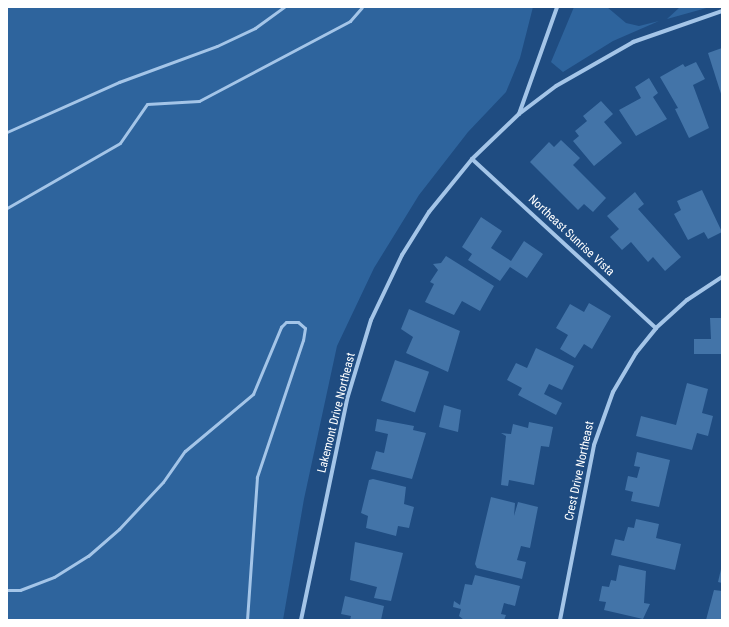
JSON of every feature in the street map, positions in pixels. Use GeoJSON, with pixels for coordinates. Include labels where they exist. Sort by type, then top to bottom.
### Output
{"type":"FeatureCollection","features":[{"type":"Feature","properties":{"kind":"street","name":"Lakemont Drive Northeast"},"geometry":{"type":"LineString","coordinates":[[519,114],[557,7]]}},
{"type":"Feature","properties":{"kind":"street","name":"Lakemont Drive Northeast"},"geometry":{"type":"LineString","coordinates":[[301,620],[348,396],[371,320],[409,244],[472,159],[519,114],[556,86],[633,42],[722,11]]}},
{"type":"Feature","properties":{"kind":"street","name":"Northeast Sunrise Vista"},"geometry":{"type":"LineString","coordinates":[[472,159],[656,328]]}},
{"type":"Feature","properties":{"kind":"street","name":"Crest Drive Northeast"},"geometry":{"type":"LineString","coordinates":[[560,620],[602,418],[624,371],[656,328],[687,300],[722,277]]}},
{"type":"Feature","properties":{"kind":"lane"},"geometry":{"type":"LineString","coordinates":[[7,132],[119,82],[217,46],[255,28],[284,7]]}},
{"type":"Feature","properties":{"kind":"lane"},"geometry":{"type":"LineString","coordinates":[[7,208],[120,144],[147,104],[199,101],[350,21],[362,7]]}},
{"type":"Feature","properties":{"kind":"lane"},"geometry":{"type":"LineString","coordinates":[[7,590],[20,590],[54,577],[88,556],[119,528],[163,482],[185,452],[253,394],[281,327],[286,322],[298,322],[305,328],[303,340],[257,477],[246,620]]}},
{"type":"Feature","properties":{"kind":"shaded area"},"geometry":{"type":"Polygon","coordinates":[[[7,7],[533,7],[520,58],[506,92],[468,132],[419,195],[374,268],[337,346],[304,499],[283,620],[7,620],[7,7]]]}},
{"type":"Feature","properties":{"kind":"shaded area"},"geometry":{"type":"Polygon","coordinates":[[[574,7],[607,7],[626,23],[639,26],[659,21],[613,41],[563,72],[551,62],[574,7]]]}},
{"type":"Feature","properties":{"kind":"shaded area"},"geometry":{"type":"Polygon","coordinates":[[[680,7],[710,7],[667,19],[680,7]]]}},
{"type":"Feature","properties":{"kind":"building"},"geometry":{"type":"Polygon","coordinates":[[[722,48],[722,97],[708,53],[722,48]]]}},
{"type":"Feature","properties":{"kind":"building"},"geometry":{"type":"Polygon","coordinates":[[[696,62],[705,79],[693,85],[709,128],[689,138],[675,109],[678,108],[660,77],[683,64],[685,67],[696,62]]]}},
{"type":"Feature","properties":{"kind":"building"},"geometry":{"type":"Polygon","coordinates":[[[649,78],[658,93],[653,97],[667,119],[636,136],[619,110],[641,98],[635,87],[649,78]]]}},
{"type":"Feature","properties":{"kind":"building"},"geometry":{"type":"Polygon","coordinates":[[[601,101],[613,114],[604,122],[622,143],[594,166],[573,141],[579,136],[575,131],[587,121],[583,116],[601,101]]]}},
{"type":"Feature","properties":{"kind":"building"},"geometry":{"type":"Polygon","coordinates":[[[561,140],[580,158],[573,165],[606,198],[593,212],[584,204],[578,210],[530,162],[549,142],[554,147],[561,140]]]}},
{"type":"Feature","properties":{"kind":"building"},"geometry":{"type":"Polygon","coordinates":[[[702,190],[722,232],[708,239],[704,232],[688,240],[674,214],[681,210],[677,201],[702,190]]]}},
{"type":"Feature","properties":{"kind":"building"},"geometry":{"type":"Polygon","coordinates":[[[635,192],[644,204],[638,209],[681,257],[665,271],[653,257],[648,262],[631,242],[622,250],[610,237],[619,229],[607,216],[635,192]]]}},
{"type":"Feature","properties":{"kind":"building"},"geometry":{"type":"Polygon","coordinates":[[[481,217],[502,231],[491,248],[511,261],[524,241],[543,254],[527,278],[510,267],[500,281],[468,260],[472,254],[462,247],[481,217]]]}},
{"type":"Feature","properties":{"kind":"building"},"geometry":{"type":"Polygon","coordinates":[[[446,256],[494,286],[480,311],[462,301],[454,315],[425,302],[434,284],[430,282],[438,270],[433,264],[441,263],[446,256]]]}},
{"type":"Feature","properties":{"kind":"building"},"geometry":{"type":"Polygon","coordinates":[[[589,303],[611,316],[592,349],[584,344],[575,358],[560,349],[568,335],[556,328],[570,304],[584,312],[589,303]]]}},
{"type":"Feature","properties":{"kind":"building"},"geometry":{"type":"Polygon","coordinates":[[[409,309],[460,331],[448,372],[406,353],[413,337],[401,329],[409,309]]]}},
{"type":"Feature","properties":{"kind":"building"},"geometry":{"type":"Polygon","coordinates":[[[710,318],[722,318],[722,354],[694,354],[694,339],[711,339],[710,318]]]}},
{"type":"Feature","properties":{"kind":"building"},"geometry":{"type":"Polygon","coordinates":[[[536,348],[574,366],[562,390],[549,384],[544,394],[562,403],[556,415],[518,395],[522,388],[507,380],[516,363],[527,368],[536,348]]]}},
{"type":"Feature","properties":{"kind":"building"},"geometry":{"type":"Polygon","coordinates":[[[395,360],[429,372],[415,412],[381,401],[395,360]]]}},
{"type":"Feature","properties":{"kind":"building"},"geometry":{"type":"Polygon","coordinates":[[[687,383],[708,389],[702,413],[713,416],[708,436],[697,433],[692,450],[636,436],[641,416],[676,425],[687,383]]]}},
{"type":"Feature","properties":{"kind":"building"},"geometry":{"type":"Polygon","coordinates":[[[444,405],[461,410],[458,432],[439,427],[444,405]]]}},
{"type":"Feature","properties":{"kind":"building"},"geometry":{"type":"Polygon","coordinates":[[[377,419],[414,426],[413,430],[426,433],[412,479],[371,469],[376,451],[384,453],[388,434],[375,431],[377,419]]]}},
{"type":"Feature","properties":{"kind":"building"},"geometry":{"type":"Polygon","coordinates":[[[529,422],[553,427],[549,447],[541,446],[534,485],[509,480],[508,486],[501,485],[506,436],[501,433],[511,434],[513,424],[528,428],[529,422]]]}},
{"type":"Feature","properties":{"kind":"building"},"geometry":{"type":"Polygon","coordinates":[[[637,452],[670,460],[659,507],[631,501],[633,492],[625,490],[628,476],[637,478],[640,467],[634,466],[637,452]]]}},
{"type":"Feature","properties":{"kind":"building"},"geometry":{"type":"Polygon","coordinates":[[[373,479],[406,487],[404,504],[414,507],[409,528],[398,526],[396,536],[366,528],[368,516],[361,513],[369,480],[373,479]]]}},
{"type":"Feature","properties":{"kind":"building"},"geometry":{"type":"Polygon","coordinates":[[[491,497],[515,503],[514,516],[518,502],[538,507],[530,548],[521,546],[517,560],[526,562],[522,579],[477,568],[475,564],[491,497]]]}},
{"type":"Feature","properties":{"kind":"building"},"geometry":{"type":"Polygon","coordinates":[[[636,519],[659,524],[656,538],[681,544],[675,570],[611,555],[615,539],[624,541],[628,527],[634,528],[636,519]]]}},
{"type":"Feature","properties":{"kind":"building"},"geometry":{"type":"Polygon","coordinates":[[[355,542],[403,553],[391,601],[374,598],[377,587],[350,580],[355,542]]]}},
{"type":"Feature","properties":{"kind":"building"},"geometry":{"type":"Polygon","coordinates":[[[619,565],[646,571],[644,603],[650,604],[643,619],[604,610],[606,602],[599,601],[602,586],[609,587],[611,580],[616,581],[619,565]]]}},
{"type":"Feature","properties":{"kind":"building"},"geometry":{"type":"Polygon","coordinates":[[[722,565],[722,583],[718,582],[722,565]]]}},
{"type":"Feature","properties":{"kind":"building"},"geometry":{"type":"Polygon","coordinates":[[[475,575],[520,586],[515,606],[504,603],[501,614],[506,615],[504,620],[464,620],[459,616],[461,609],[453,607],[454,601],[460,605],[465,584],[472,585],[475,575]]]}},
{"type":"Feature","properties":{"kind":"building"},"geometry":{"type":"Polygon","coordinates":[[[714,590],[722,591],[722,620],[706,620],[714,590]]]}},
{"type":"Feature","properties":{"kind":"building"},"geometry":{"type":"Polygon","coordinates":[[[345,596],[384,606],[381,620],[350,620],[351,616],[341,614],[345,596]]]}}]}
